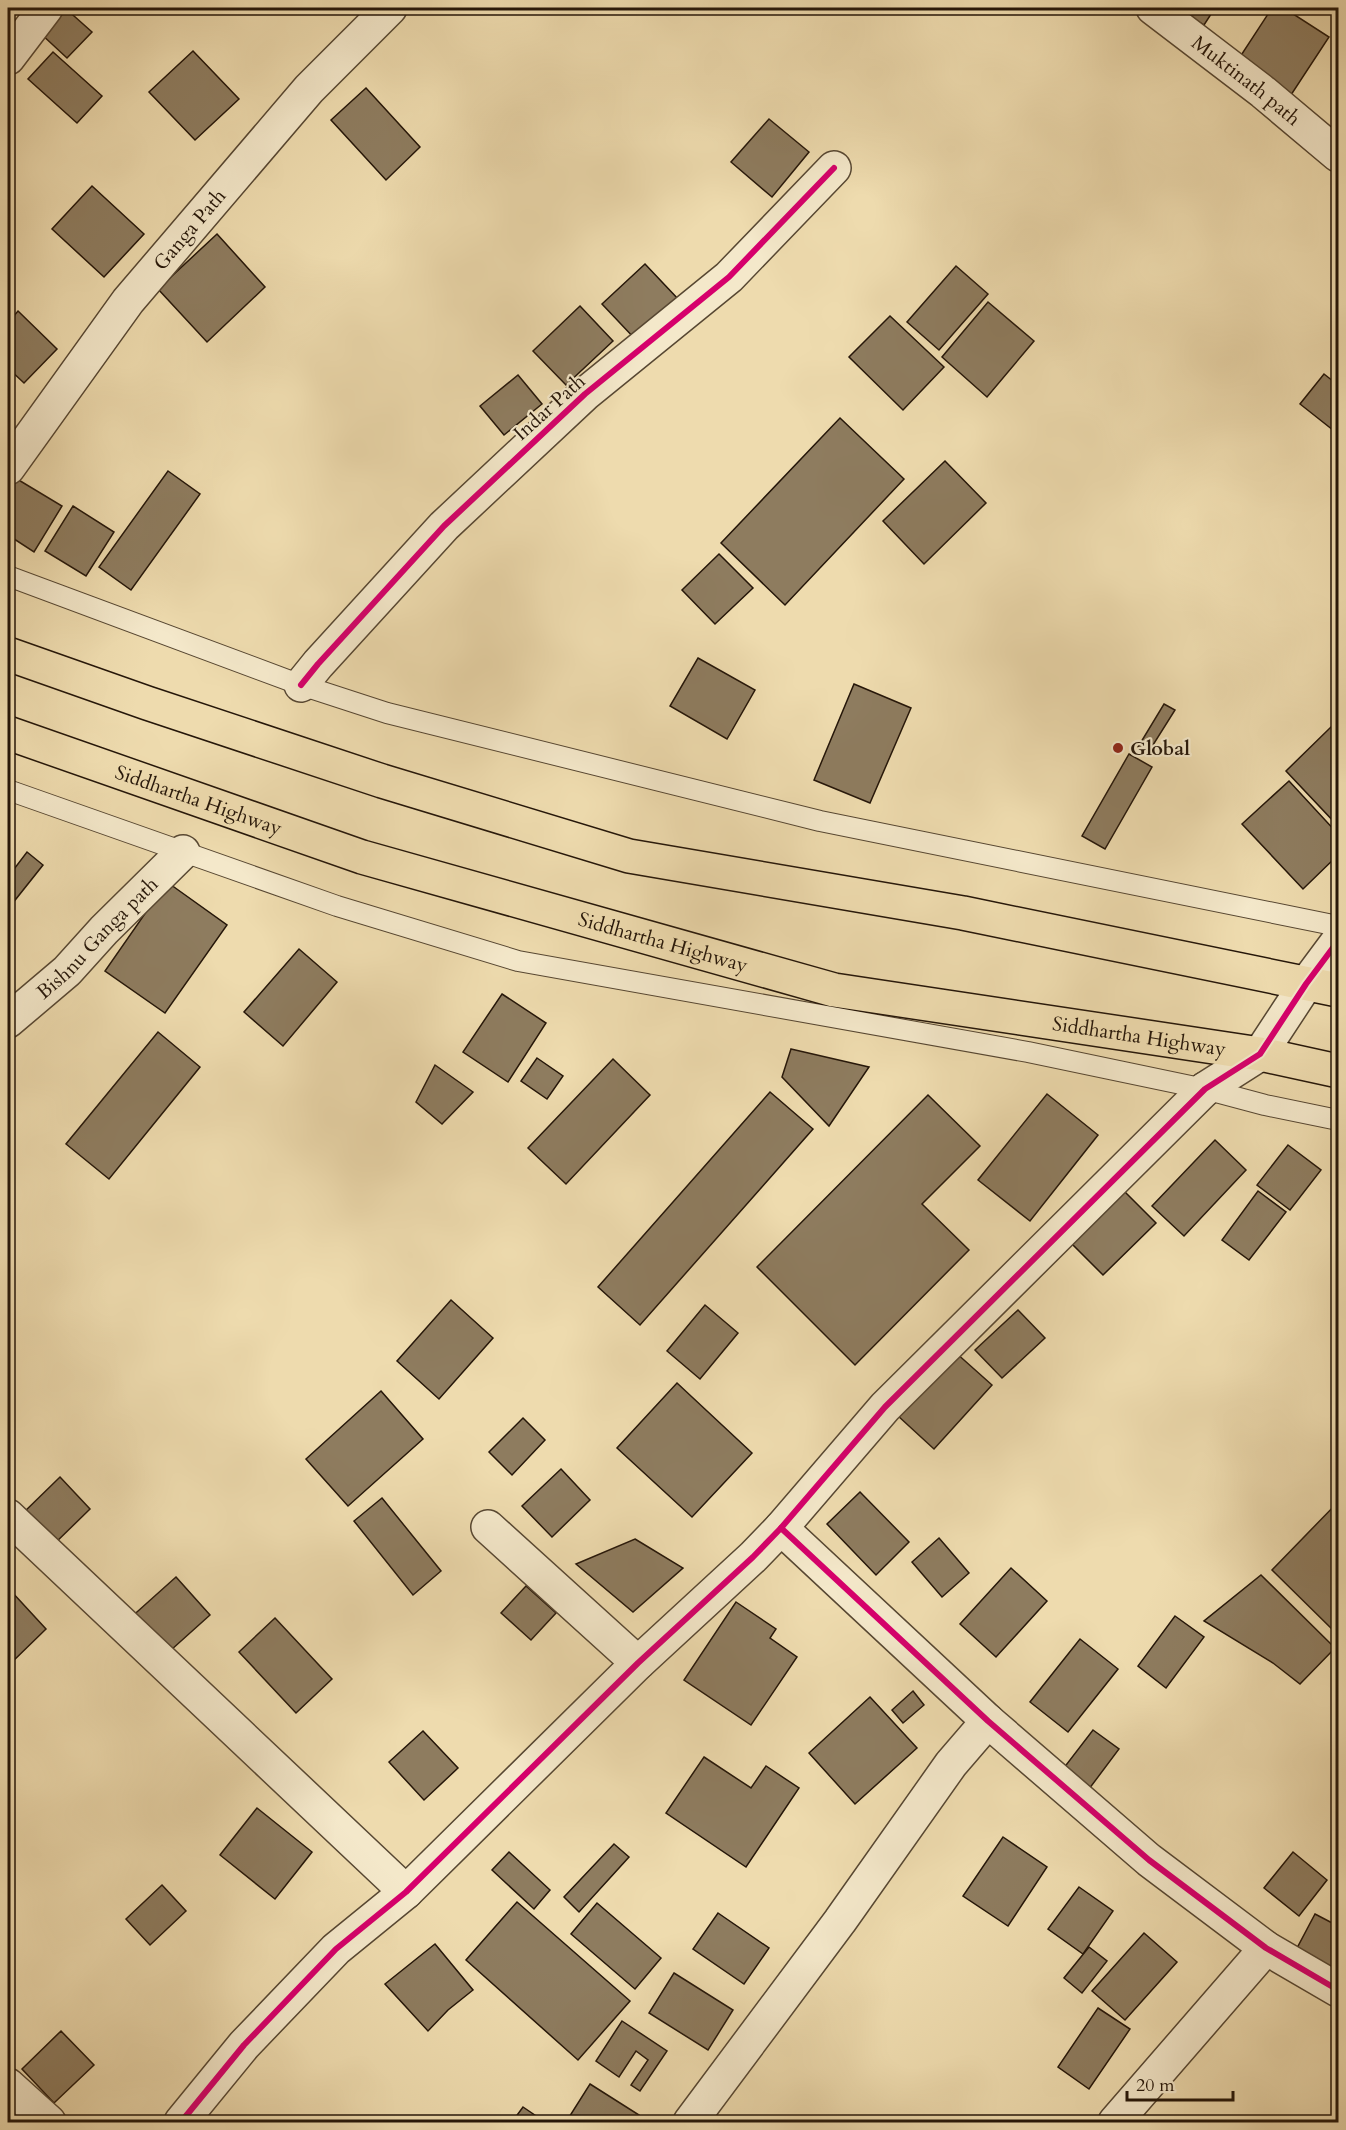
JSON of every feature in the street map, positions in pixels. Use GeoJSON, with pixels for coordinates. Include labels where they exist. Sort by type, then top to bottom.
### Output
{"type":"FeatureCollection","features":[{"type":"Feature","properties":{"kind":"highway"},"geometry":{"type":"LineString","coordinates":[[8,654],[382,781],[629,856],[963,913],[1338,990]]}},
{"type":"Feature","properties":{"kind":"highway","name":"Siddhartha Highway"},"geometry":{"type":"LineString","coordinates":[[8,733],[362,857],[834,990],[1260,1054],[1338,1071]]}},
{"type":"Feature","properties":{"kind":"street"},"geometry":{"type":"LineString","coordinates":[[8,58],[46,8]]}},
{"type":"Feature","properties":{"kind":"street","name":"Ganga Path"},"geometry":{"type":"LineString","coordinates":[[8,468],[128,301],[309,89],[390,8]]}},
{"type":"Feature","properties":{"kind":"street","name":"Muktinath path"},"geometry":{"type":"LineString","coordinates":[[1153,8],[1263,92],[1338,155]]}},
{"type":"Feature","properties":{"kind":"street","name":"Indar Path"},"geometry":{"type":"LineString","coordinates":[[301,685],[444,526],[585,394],[729,277],[834,168]]}},
{"type":"Feature","properties":{"kind":"street","name":"Bishnu Ganga path"},"geometry":{"type":"LineString","coordinates":[[8,1021],[67,972],[104,930],[183,852]]}},
{"type":"Feature","properties":{"kind":"street"},"geometry":{"type":"LineString","coordinates":[[181,2122],[244,2045],[336,1949],[406,1892],[638,1664],[753,1557],[781,1528],[885,1407],[1205,1089],[1260,1054],[1306,984],[1338,941]]}},
{"type":"Feature","properties":{"kind":"street"},"geometry":{"type":"LineString","coordinates":[[8,1516],[406,1892]]}},
{"type":"Feature","properties":{"kind":"street"},"geometry":{"type":"LineString","coordinates":[[489,1527],[638,1664]]}},
{"type":"Feature","properties":{"kind":"street"},"geometry":{"type":"LineString","coordinates":[[781,1528],[988,1721],[1149,1860],[1266,1948],[1338,1990]]}},
{"type":"Feature","properties":{"kind":"street"},"geometry":{"type":"LineString","coordinates":[[690,2122],[840,1921],[951,1764],[988,1721]]}},
{"type":"Feature","properties":{"kind":"street"},"geometry":{"type":"LineString","coordinates":[[1115,2122],[1266,1948]]}},
{"type":"Feature","properties":{"kind":"street"},"geometry":{"type":"LineString","coordinates":[[8,2085],[49,2122]]}},
{"type":"Feature","properties":{"kind":"lane"},"geometry":{"type":"LineString","coordinates":[[8,576],[301,685],[387,713],[820,820],[1338,926]]}},
{"type":"Feature","properties":{"kind":"lane"},"geometry":{"type":"LineString","coordinates":[[8,790],[337,906],[518,961],[1028,1052],[1338,1120]]}},
{"type":"Feature","properties":{"kind":"building"},"geometry":{"type":"Polygon","coordinates":[[[62,8],[65,8],[92,32],[67,58],[39,32],[62,8]]]}},
{"type":"Feature","properties":{"kind":"building"},"geometry":{"type":"Polygon","coordinates":[[[1174,8],[1215,8],[1204,25],[1174,8]]]}},
{"type":"Feature","properties":{"kind":"building"},"geometry":{"type":"Polygon","coordinates":[[[1272,8],[1284,8],[1329,37],[1289,98],[1236,63],[1272,8]]]}},
{"type":"Feature","properties":{"kind":"building"},"geometry":{"type":"Polygon","coordinates":[[[193,51],[239,99],[195,140],[149,92],[193,51]]]}},
{"type":"Feature","properties":{"kind":"building"},"geometry":{"type":"Polygon","coordinates":[[[53,52],[102,96],[77,123],[28,79],[53,52]]]}},
{"type":"Feature","properties":{"kind":"building"},"geometry":{"type":"Polygon","coordinates":[[[366,88],[420,147],[386,180],[331,120],[366,88]]]}},
{"type":"Feature","properties":{"kind":"building"},"geometry":{"type":"Polygon","coordinates":[[[769,119],[809,152],[772,197],[731,162],[769,119]]]}},
{"type":"Feature","properties":{"kind":"building"},"geometry":{"type":"Polygon","coordinates":[[[92,186],[144,234],[104,277],[52,229],[92,186]]]}},
{"type":"Feature","properties":{"kind":"building"},"geometry":{"type":"Polygon","coordinates":[[[217,234],[265,287],[207,342],[158,289],[217,234]]]}},
{"type":"Feature","properties":{"kind":"building"},"geometry":{"type":"Polygon","coordinates":[[[645,264],[679,300],[636,340],[602,304],[645,264]]]}},
{"type":"Feature","properties":{"kind":"building"},"geometry":{"type":"Polygon","coordinates":[[[956,266],[988,294],[939,350],[907,322],[956,266]]]}},
{"type":"Feature","properties":{"kind":"building"},"geometry":{"type":"Polygon","coordinates":[[[988,302],[1034,341],[987,397],[942,357],[988,302]]]}},
{"type":"Feature","properties":{"kind":"building"},"geometry":{"type":"Polygon","coordinates":[[[580,306],[613,341],[566,385],[533,351],[580,306]]]}},
{"type":"Feature","properties":{"kind":"building"},"geometry":{"type":"Polygon","coordinates":[[[18,311],[57,349],[24,383],[8,368],[8,323],[18,311]]]}},
{"type":"Feature","properties":{"kind":"building"},"geometry":{"type":"Polygon","coordinates":[[[890,316],[944,367],[903,410],[849,357],[890,316]]]}},
{"type":"Feature","properties":{"kind":"building"},"geometry":{"type":"Polygon","coordinates":[[[1324,374],[1338,385],[1338,434],[1300,404],[1324,374]]]}},
{"type":"Feature","properties":{"kind":"building"},"geometry":{"type":"Polygon","coordinates":[[[518,375],[542,404],[504,435],[480,406],[518,375]]]}},
{"type":"Feature","properties":{"kind":"building"},"geometry":{"type":"Polygon","coordinates":[[[840,418],[904,479],[785,605],[721,543],[840,418]]]}},
{"type":"Feature","properties":{"kind":"building"},"geometry":{"type":"Polygon","coordinates":[[[945,461],[986,503],[924,564],[883,521],[945,461]]]}},
{"type":"Feature","properties":{"kind":"building"},"geometry":{"type":"Polygon","coordinates":[[[168,471],[200,494],[131,590],[99,567],[168,471]]]}},
{"type":"Feature","properties":{"kind":"building"},"geometry":{"type":"Polygon","coordinates":[[[12,476],[62,506],[34,552],[8,535],[8,484],[12,476]]]}},
{"type":"Feature","properties":{"kind":"building"},"geometry":{"type":"Polygon","coordinates":[[[73,506],[114,532],[86,576],[45,551],[73,506]]]}},
{"type":"Feature","properties":{"kind":"building"},"geometry":{"type":"Polygon","coordinates":[[[719,554],[753,588],[715,624],[682,590],[719,554]]]}},
{"type":"Feature","properties":{"kind":"building"},"geometry":{"type":"Polygon","coordinates":[[[698,658],[755,690],[727,739],[670,706],[698,658]]]}},
{"type":"Feature","properties":{"kind":"building"},"geometry":{"type":"Polygon","coordinates":[[[854,684],[911,708],[870,803],[814,780],[854,684]]]}},
{"type":"Feature","properties":{"kind":"building"},"geometry":{"type":"Polygon","coordinates":[[[1164,704],[1175,710],[1148,753],[1138,747],[1164,704]]]}},
{"type":"Feature","properties":{"kind":"building"},"geometry":{"type":"Polygon","coordinates":[[[1333,725],[1338,731],[1338,826],[1286,771],[1333,725]]]}},
{"type":"Feature","properties":{"kind":"building"},"geometry":{"type":"Polygon","coordinates":[[[1129,754],[1152,767],[1105,849],[1082,836],[1129,754]]]}},
{"type":"Feature","properties":{"kind":"building"},"geometry":{"type":"Polygon","coordinates":[[[1289,781],[1338,834],[1338,855],[1303,889],[1242,824],[1289,781]]]}},
{"type":"Feature","properties":{"kind":"building"},"geometry":{"type":"Polygon","coordinates":[[[27,852],[43,865],[8,909],[8,877],[27,852]]]}},
{"type":"Feature","properties":{"kind":"building"},"geometry":{"type":"Polygon","coordinates":[[[167,882],[227,925],[165,1013],[105,971],[167,882]]]}},
{"type":"Feature","properties":{"kind":"building"},"geometry":{"type":"Polygon","coordinates":[[[299,949],[337,982],[283,1046],[244,1012],[299,949]]]}},
{"type":"Feature","properties":{"kind":"building"},"geometry":{"type":"Polygon","coordinates":[[[502,994],[546,1023],[508,1082],[463,1052],[502,994]]]}},
{"type":"Feature","properties":{"kind":"building"},"geometry":{"type":"Polygon","coordinates":[[[158,1032],[200,1067],[109,1179],[66,1144],[158,1032]]]}},
{"type":"Feature","properties":{"kind":"building"},"geometry":{"type":"Polygon","coordinates":[[[791,1049],[869,1067],[829,1126],[782,1077],[791,1049]]]}},
{"type":"Feature","properties":{"kind":"building"},"geometry":{"type":"Polygon","coordinates":[[[537,1058],[563,1076],[547,1099],[521,1081],[537,1058]]]}},
{"type":"Feature","properties":{"kind":"building"},"geometry":{"type":"Polygon","coordinates":[[[613,1059],[650,1095],[566,1184],[528,1148],[613,1059]]]}},
{"type":"Feature","properties":{"kind":"building"},"geometry":{"type":"Polygon","coordinates":[[[435,1065],[473,1092],[442,1124],[416,1102],[435,1065]]]}},
{"type":"Feature","properties":{"kind":"building"},"geometry":{"type":"Polygon","coordinates":[[[770,1092],[813,1129],[640,1325],[598,1287],[770,1092]]]}},
{"type":"Feature","properties":{"kind":"building"},"geometry":{"type":"Polygon","coordinates":[[[1047,1094],[1098,1135],[1030,1221],[978,1180],[1047,1094]]]}},
{"type":"Feature","properties":{"kind":"building"},"geometry":{"type":"Polygon","coordinates":[[[928,1095],[980,1146],[922,1204],[969,1250],[855,1365],[757,1267],[928,1095]]]}},
{"type":"Feature","properties":{"kind":"building"},"geometry":{"type":"Polygon","coordinates":[[[1215,1140],[1246,1170],[1184,1236],[1152,1206],[1215,1140]]]}},
{"type":"Feature","properties":{"kind":"building"},"geometry":{"type":"Polygon","coordinates":[[[1288,1145],[1321,1170],[1290,1210],[1257,1185],[1288,1145]]]}},
{"type":"Feature","properties":{"kind":"building"},"geometry":{"type":"Polygon","coordinates":[[[1123,1190],[1156,1223],[1103,1275],[1070,1242],[1123,1190]]]}},
{"type":"Feature","properties":{"kind":"building"},"geometry":{"type":"Polygon","coordinates":[[[1258,1191],[1286,1212],[1249,1260],[1222,1240],[1258,1191]]]}},
{"type":"Feature","properties":{"kind":"building"},"geometry":{"type":"Polygon","coordinates":[[[451,1300],[493,1338],[439,1399],[397,1361],[451,1300]]]}},
{"type":"Feature","properties":{"kind":"building"},"geometry":{"type":"Polygon","coordinates":[[[705,1305],[738,1333],[700,1379],[667,1351],[705,1305]]]}},
{"type":"Feature","properties":{"kind":"building"},"geometry":{"type":"Polygon","coordinates":[[[1018,1310],[1045,1338],[1002,1378],[975,1350],[1018,1310]]]}},
{"type":"Feature","properties":{"kind":"building"},"geometry":{"type":"Polygon","coordinates":[[[955,1352],[992,1385],[934,1449],[897,1415],[955,1352]]]}},
{"type":"Feature","properties":{"kind":"building"},"geometry":{"type":"Polygon","coordinates":[[[677,1383],[752,1453],[692,1517],[617,1448],[677,1383]]]}},
{"type":"Feature","properties":{"kind":"building"},"geometry":{"type":"Polygon","coordinates":[[[381,1391],[423,1439],[348,1506],[306,1459],[381,1391]]]}},
{"type":"Feature","properties":{"kind":"building"},"geometry":{"type":"Polygon","coordinates":[[[523,1418],[545,1440],[512,1475],[489,1452],[523,1418]]]}},
{"type":"Feature","properties":{"kind":"building"},"geometry":{"type":"Polygon","coordinates":[[[561,1469],[590,1500],[552,1537],[522,1506],[561,1469]]]}},
{"type":"Feature","properties":{"kind":"building"},"geometry":{"type":"Polygon","coordinates":[[[60,1477],[90,1509],[49,1549],[19,1517],[60,1477]]]}},
{"type":"Feature","properties":{"kind":"building"},"geometry":{"type":"Polygon","coordinates":[[[860,1492],[909,1542],[876,1575],[827,1524],[860,1492]]]}},
{"type":"Feature","properties":{"kind":"building"},"geometry":{"type":"Polygon","coordinates":[[[382,1498],[441,1571],[413,1595],[354,1521],[382,1498]]]}},
{"type":"Feature","properties":{"kind":"building"},"geometry":{"type":"Polygon","coordinates":[[[1338,1502],[1338,1632],[1337,1634],[1272,1570],[1338,1502]]]}},
{"type":"Feature","properties":{"kind":"building"},"geometry":{"type":"Polygon","coordinates":[[[939,1538],[969,1573],[942,1597],[912,1562],[939,1538]]]}},
{"type":"Feature","properties":{"kind":"building"},"geometry":{"type":"Polygon","coordinates":[[[635,1539],[683,1568],[633,1612],[576,1564],[635,1539]]]}},
{"type":"Feature","properties":{"kind":"building"},"geometry":{"type":"Polygon","coordinates":[[[1011,1568],[1047,1601],[996,1657],[960,1624],[1011,1568]]]}},
{"type":"Feature","properties":{"kind":"building"},"geometry":{"type":"Polygon","coordinates":[[[1261,1575],[1335,1648],[1300,1684],[1273,1663],[1204,1621],[1261,1575]]]}},
{"type":"Feature","properties":{"kind":"building"},"geometry":{"type":"Polygon","coordinates":[[[176,1577],[210,1615],[161,1659],[128,1620],[176,1577]]]}},
{"type":"Feature","properties":{"kind":"building"},"geometry":{"type":"Polygon","coordinates":[[[526,1586],[556,1613],[531,1640],[501,1613],[526,1586]]]}},
{"type":"Feature","properties":{"kind":"building"},"geometry":{"type":"Polygon","coordinates":[[[11,1591],[46,1629],[8,1666],[8,1594],[11,1591]]]}},
{"type":"Feature","properties":{"kind":"building"},"geometry":{"type":"Polygon","coordinates":[[[736,1602],[776,1629],[770,1638],[797,1657],[751,1725],[684,1680],[736,1602]]]}},
{"type":"Feature","properties":{"kind":"building"},"geometry":{"type":"Polygon","coordinates":[[[1175,1616],[1204,1637],[1166,1688],[1138,1666],[1175,1616]]]}},
{"type":"Feature","properties":{"kind":"building"},"geometry":{"type":"Polygon","coordinates":[[[275,1618],[332,1679],[296,1713],[239,1652],[275,1618]]]}},
{"type":"Feature","properties":{"kind":"building"},"geometry":{"type":"Polygon","coordinates":[[[1080,1639],[1118,1669],[1068,1732],[1030,1702],[1080,1639]]]}},
{"type":"Feature","properties":{"kind":"building"},"geometry":{"type":"Polygon","coordinates":[[[913,1691],[924,1705],[903,1723],[892,1710],[913,1691]]]}},
{"type":"Feature","properties":{"kind":"building"},"geometry":{"type":"Polygon","coordinates":[[[870,1697],[917,1748],[855,1804],[809,1753],[870,1697]]]}},
{"type":"Feature","properties":{"kind":"building"},"geometry":{"type":"Polygon","coordinates":[[[1093,1730],[1119,1749],[1089,1789],[1063,1769],[1093,1730]]]}},
{"type":"Feature","properties":{"kind":"building"},"geometry":{"type":"Polygon","coordinates":[[[423,1731],[458,1768],[424,1800],[389,1762],[423,1731]]]}},
{"type":"Feature","properties":{"kind":"building"},"geometry":{"type":"Polygon","coordinates":[[[704,1757],[751,1788],[766,1766],[799,1788],[746,1867],[666,1813],[704,1757]]]}},
{"type":"Feature","properties":{"kind":"building"},"geometry":{"type":"Polygon","coordinates":[[[257,1808],[312,1852],[275,1899],[220,1855],[257,1808]]]}},
{"type":"Feature","properties":{"kind":"building"},"geometry":{"type":"Polygon","coordinates":[[[1003,1837],[1047,1867],[1008,1926],[963,1896],[1003,1837]]]}},
{"type":"Feature","properties":{"kind":"building"},"geometry":{"type":"Polygon","coordinates":[[[614,1844],[629,1857],[579,1912],[564,1897],[614,1844]]]}},
{"type":"Feature","properties":{"kind":"building"},"geometry":{"type":"Polygon","coordinates":[[[509,1852],[550,1890],[534,1909],[492,1870],[509,1852]]]}},
{"type":"Feature","properties":{"kind":"building"},"geometry":{"type":"Polygon","coordinates":[[[1293,1852],[1327,1880],[1299,1916],[1264,1888],[1293,1852]]]}},
{"type":"Feature","properties":{"kind":"building"},"geometry":{"type":"Polygon","coordinates":[[[162,1885],[186,1911],[150,1945],[126,1919],[162,1885]]]}},
{"type":"Feature","properties":{"kind":"building"},"geometry":{"type":"Polygon","coordinates":[[[1079,1887],[1113,1911],[1083,1954],[1048,1929],[1079,1887]]]}},
{"type":"Feature","properties":{"kind":"building"},"geometry":{"type":"Polygon","coordinates":[[[517,1902],[630,2001],[578,2060],[466,1960],[517,1902]]]}},
{"type":"Feature","properties":{"kind":"building"},"geometry":{"type":"Polygon","coordinates":[[[597,1903],[661,1958],[635,1989],[571,1934],[597,1903]]]}},
{"type":"Feature","properties":{"kind":"building"},"geometry":{"type":"Polygon","coordinates":[[[718,1913],[769,1948],[744,1984],[693,1949],[718,1913]]]}},
{"type":"Feature","properties":{"kind":"building"},"geometry":{"type":"Polygon","coordinates":[[[1315,1914],[1338,1926],[1338,1972],[1296,1950],[1315,1914]]]}},
{"type":"Feature","properties":{"kind":"building"},"geometry":{"type":"Polygon","coordinates":[[[1144,1933],[1177,1962],[1125,2020],[1092,1991],[1144,1933]]]}},
{"type":"Feature","properties":{"kind":"building"},"geometry":{"type":"Polygon","coordinates":[[[435,1944],[473,1990],[448,2010],[428,2031],[385,1984],[435,1944]]]}},
{"type":"Feature","properties":{"kind":"building"},"geometry":{"type":"Polygon","coordinates":[[[1089,1947],[1107,1961],[1082,1993],[1064,1978],[1089,1947]]]}},
{"type":"Feature","properties":{"kind":"building"},"geometry":{"type":"Polygon","coordinates":[[[674,1973],[733,2010],[708,2050],[649,2013],[674,1973]]]}},
{"type":"Feature","properties":{"kind":"building"},"geometry":{"type":"Polygon","coordinates":[[[1098,2008],[1130,2029],[1089,2089],[1058,2067],[1098,2008]]]}},
{"type":"Feature","properties":{"kind":"building"},"geometry":{"type":"Polygon","coordinates":[[[622,2021],[667,2051],[640,2091],[631,2085],[648,2060],[636,2051],[619,2077],[596,2061],[622,2021]]]}},
{"type":"Feature","properties":{"kind":"building"},"geometry":{"type":"Polygon","coordinates":[[[61,2031],[94,2065],[54,2103],[22,2069],[61,2031]]]}},
{"type":"Feature","properties":{"kind":"building"},"geometry":{"type":"Polygon","coordinates":[[[590,2084],[639,2115],[634,2122],[566,2122],[590,2084]]]}},
{"type":"Feature","properties":{"kind":"building"},"geometry":{"type":"Polygon","coordinates":[[[523,2107],[545,2122],[512,2122],[523,2107]]]}},
{"type":"Feature","properties":{"kind":"cycle path"},"geometry":{"type":"LineString","coordinates":[[301,685],[444,526],[585,394],[729,277],[834,168]]}},
{"type":"Feature","properties":{"kind":"cycle path"},"geometry":{"type":"LineString","coordinates":[[181,2122],[244,2045],[336,1949],[406,1892],[638,1663],[753,1557],[781,1528],[885,1407],[1205,1089],[1260,1054],[1306,984],[1338,941]]}},
{"type":"Feature","properties":{"kind":"cycle path"},"geometry":{"type":"LineString","coordinates":[[781,1528],[988,1721],[1149,1860],[1266,1948],[1338,1990]]}},
{"type":"Feature","properties":{"kind":"place","name":"Global"},"geometry":{"type":"Point","coordinates":[1118,748]}}]}
